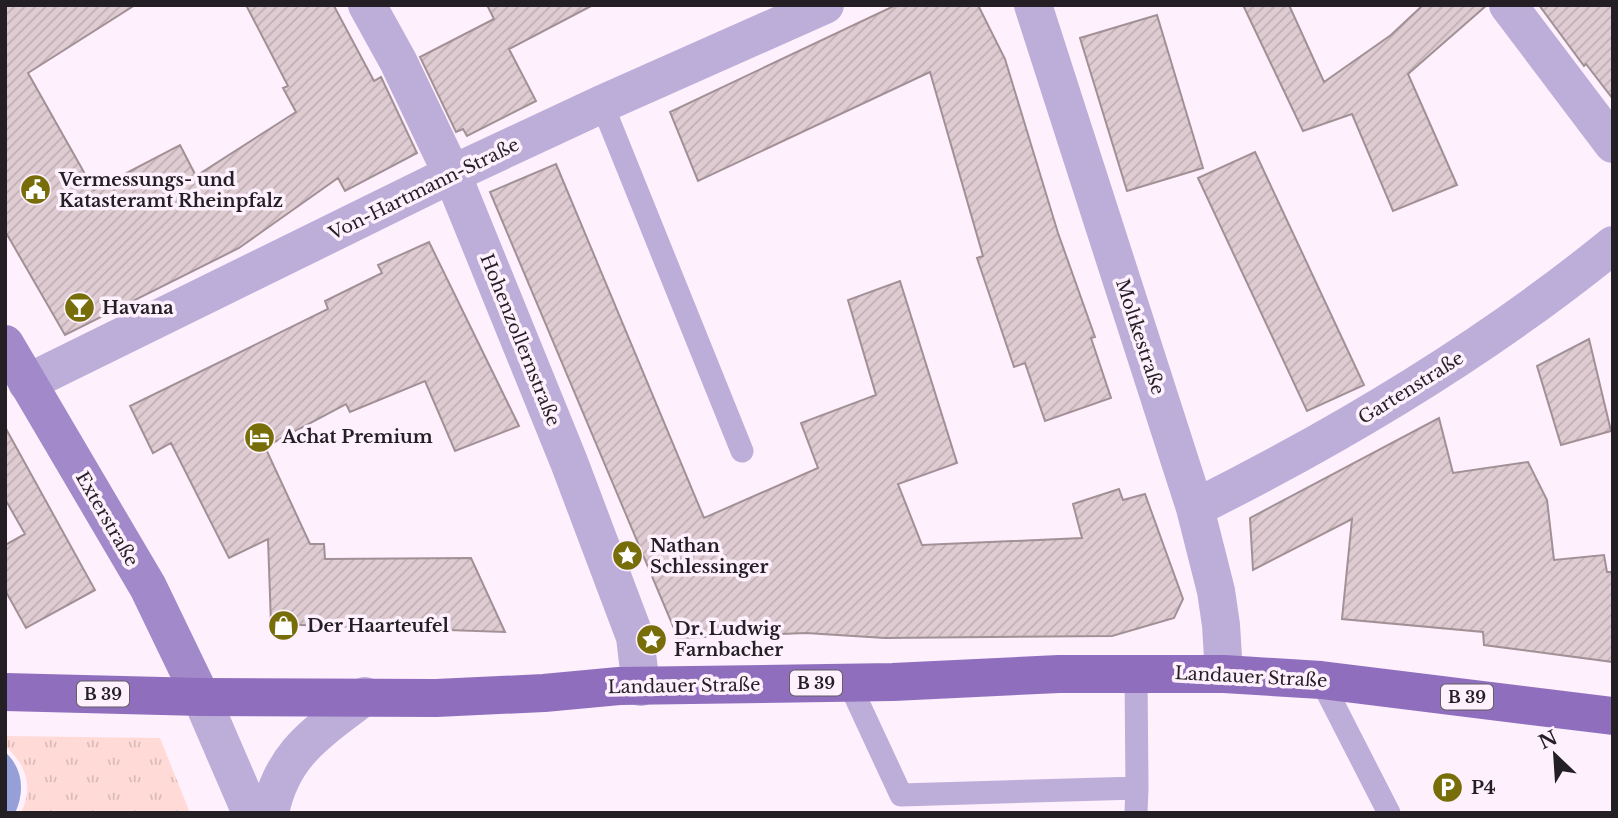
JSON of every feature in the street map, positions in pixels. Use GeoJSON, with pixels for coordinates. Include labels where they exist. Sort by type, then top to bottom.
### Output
{"type":"FeatureCollection","features":[{"type":"Feature","properties":{"kind":"main road","name":"Exterstraße"},"geometry":{"type":"LineString","coordinates":[[5,344],[148,587],[201,697]]}},
{"type":"Feature","properties":{"kind":"main road","name":"Landauer Straße"},"geometry":{"type":"LineString","coordinates":[[5,692],[201,697],[436,698],[619,686],[716,683],[849,683],[1136,673],[1224,674],[1321,680],[1613,716]]}},
{"type":"Feature","properties":{"kind":"street","name":"Hohenzollernstraße"},"geometry":{"type":"LineString","coordinates":[[367,5],[398,61],[452,174],[569,462],[635,637],[640,687]]}},
{"type":"Feature","properties":{"kind":"street","name":"Von-Hartmann-Straße"},"geometry":{"type":"LineString","coordinates":[[27,383],[452,174],[825,5]]}},
{"type":"Feature","properties":{"kind":"street","name":"Moltkestraße"},"geometry":{"type":"LineString","coordinates":[[1033,5],[1195,508],[1216,592],[1224,674]]}},
{"type":"Feature","properties":{"kind":"street"},"geometry":{"type":"LineString","coordinates":[[1508,5],[1613,144]]}},
{"type":"Feature","properties":{"kind":"street","name":"Gartenstraße"},"geometry":{"type":"LineString","coordinates":[[1195,508],[1270,471],[1381,408],[1466,355],[1613,245]]}},
{"type":"Feature","properties":{"kind":"street"},"geometry":{"type":"LineString","coordinates":[[270,813],[275,789],[295,755],[315,735],[365,696]]}},
{"type":"Feature","properties":{"kind":"street"},"geometry":{"type":"LineString","coordinates":[[201,697],[251,813]]}},
{"type":"Feature","properties":{"kind":"lane"},"geometry":{"type":"LineString","coordinates":[[602,104],[742,451]]}},
{"type":"Feature","properties":{"kind":"lane"},"geometry":{"type":"LineString","coordinates":[[1136,673],[1136,813]]}},
{"type":"Feature","properties":{"kind":"lane"},"geometry":{"type":"LineString","coordinates":[[1321,680],[1389,813]]}},
{"type":"Feature","properties":{"kind":"lane"},"geometry":{"type":"LineString","coordinates":[[849,683],[905,804],[1137,788]]}},
{"type":"Feature","properties":{"kind":"green space"},"geometry":{"type":"Polygon","coordinates":[[[5,736],[160,738],[190,813],[21,813],[27,794],[26,776],[18,760],[5,746],[5,736]]]}},
{"type":"Feature","properties":{"kind":"water"},"geometry":{"type":"Polygon","coordinates":[[[5,752],[19,773],[21,789],[15,813],[5,813],[5,752]]]}},
{"type":"Feature","properties":{"kind":"building"},"geometry":{"type":"Polygon","coordinates":[[[5,5],[135,5],[28,73],[94,190],[180,145],[196,176],[296,112],[283,88],[288,86],[246,5],[334,6],[374,81],[381,77],[417,153],[345,191],[338,178],[239,248],[65,335],[5,231],[5,5]]]}},
{"type":"Feature","properties":{"kind":"building"},"geometry":{"type":"Polygon","coordinates":[[[487,5],[593,5],[509,49],[536,101],[467,136],[463,129],[456,132],[420,57],[494,19],[487,5]]]}},
{"type":"Feature","properties":{"kind":"building"},"geometry":{"type":"Polygon","coordinates":[[[896,5],[978,5],[1005,59],[1058,233],[1095,337],[1091,338],[1111,398],[1045,421],[1025,363],[1014,367],[977,258],[983,256],[930,72],[698,181],[670,112],[896,5]]]}},
{"type":"Feature","properties":{"kind":"building"},"geometry":{"type":"Polygon","coordinates":[[[1243,5],[1289,5],[1324,82],[1391,35],[1423,5],[1487,5],[1408,74],[1457,185],[1393,211],[1352,114],[1303,131],[1243,5]]]}},
{"type":"Feature","properties":{"kind":"building"},"geometry":{"type":"Polygon","coordinates":[[[1539,5],[1613,5],[1613,99],[1586,64],[1584,66],[1539,5]]]}},
{"type":"Feature","properties":{"kind":"building"},"geometry":{"type":"Polygon","coordinates":[[[1157,15],[1203,168],[1127,191],[1080,38],[1157,15]]]}},
{"type":"Feature","properties":{"kind":"building"},"geometry":{"type":"Polygon","coordinates":[[[1255,152],[1364,385],[1307,411],[1198,178],[1255,152]]]}},
{"type":"Feature","properties":{"kind":"building"},"geometry":{"type":"Polygon","coordinates":[[[556,164],[704,518],[818,468],[801,423],[876,395],[848,300],[900,281],[957,463],[898,484],[922,545],[1082,538],[1073,504],[1119,489],[1123,500],[1145,494],[1183,599],[1174,618],[1112,636],[885,638],[806,633],[678,638],[490,192],[556,164]]]}},
{"type":"Feature","properties":{"kind":"building"},"geometry":{"type":"Polygon","coordinates":[[[429,242],[519,426],[455,451],[425,381],[350,412],[346,404],[265,447],[310,544],[324,544],[325,559],[471,558],[505,632],[271,624],[268,539],[229,558],[171,443],[153,453],[130,406],[328,309],[325,301],[382,273],[378,265],[429,242]]]}},
{"type":"Feature","properties":{"kind":"building"},"geometry":{"type":"Polygon","coordinates":[[[1589,339],[1611,431],[1561,445],[1537,366],[1589,339]]]}},
{"type":"Feature","properties":{"kind":"building"},"geometry":{"type":"Polygon","coordinates":[[[1439,418],[1453,473],[1528,462],[1547,500],[1554,560],[1604,555],[1607,572],[1613,572],[1613,662],[1484,645],[1483,632],[1342,619],[1352,519],[1253,570],[1250,518],[1439,418]]]}},
{"type":"Feature","properties":{"kind":"building"},"geometry":{"type":"Polygon","coordinates":[[[5,427],[95,590],[26,628],[5,590],[5,545],[25,534],[5,499],[5,427]]]}},
{"type":"Feature","properties":{"kind":"place","name":"Vermessungs- und Katasteramt Rheinpfalz"},"geometry":{"type":"Point","coordinates":[36,190]}},
{"type":"Feature","properties":{"kind":"place","name":"Havana"},"geometry":{"type":"Point","coordinates":[79,308]}},
{"type":"Feature","properties":{"kind":"place","name":"Achat Premium"},"geometry":{"type":"Point","coordinates":[259,437]}},
{"type":"Feature","properties":{"kind":"place","name":"Nathan Schlessinger"},"geometry":{"type":"Point","coordinates":[627,556]}},
{"type":"Feature","properties":{"kind":"place","name":"Der Haarteufel"},"geometry":{"type":"Point","coordinates":[284,626]}},
{"type":"Feature","properties":{"kind":"place","name":"Dr. Ludwig Farnbacher"},"geometry":{"type":"Point","coordinates":[651,639]}},
{"type":"Feature","properties":{"kind":"place","name":"P4"},"geometry":{"type":"Point","coordinates":[1448,788]}}]}
